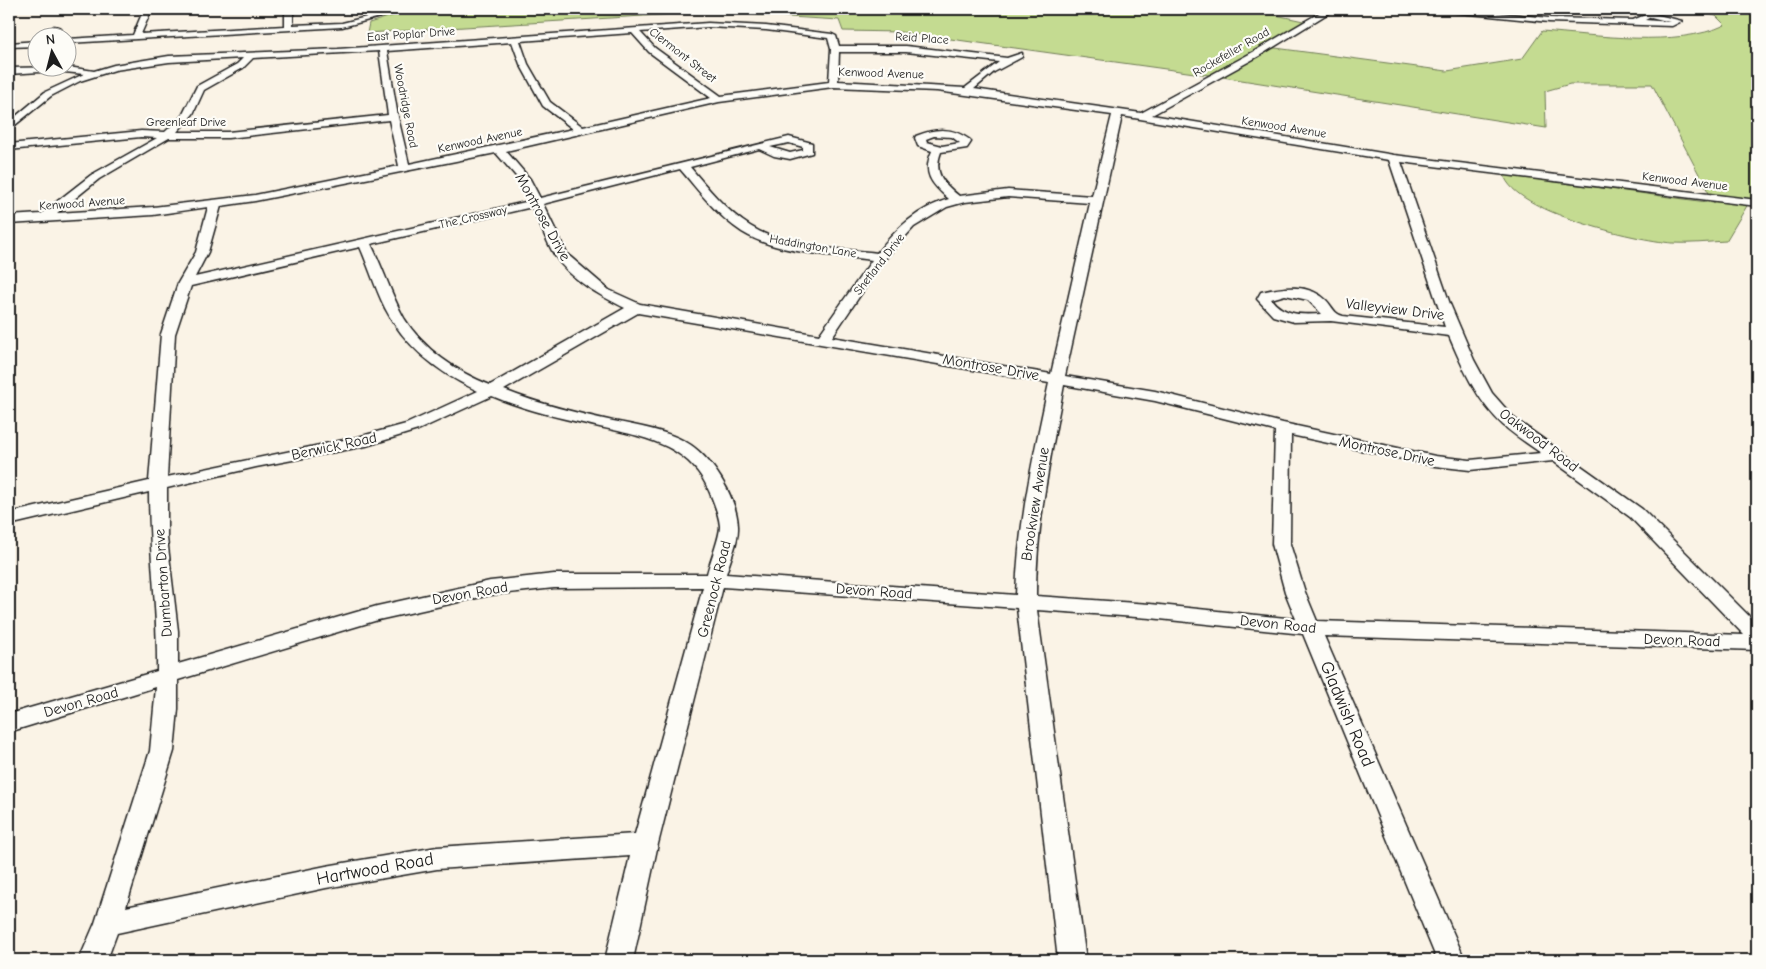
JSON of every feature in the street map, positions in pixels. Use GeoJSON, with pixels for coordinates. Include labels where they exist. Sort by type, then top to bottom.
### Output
{"type":"FeatureCollection","features":[{"type":"Feature","properties":{"kind":"street"},"geometry":{"type":"LineString","coordinates":[[136,37],[148,9]]}},
{"type":"Feature","properties":{"kind":"street"},"geometry":{"type":"LineString","coordinates":[[289,9],[290,28]]}},
{"type":"Feature","properties":{"kind":"street"},"geometry":{"type":"LineString","coordinates":[[78,40],[342,25],[407,9]]}},
{"type":"Feature","properties":{"kind":"street","name":"Rockefeller Road"},"geometry":{"type":"LineString","coordinates":[[1143,116],[1256,54],[1331,9]]}},
{"type":"Feature","properties":{"kind":"street"},"geometry":{"type":"LineString","coordinates":[[1440,9],[1476,10],[1549,20],[1634,22]]}},
{"type":"Feature","properties":{"kind":"street","name":"East Poplar Drive"},"geometry":{"type":"LineString","coordinates":[[9,127],[48,94],[65,84],[95,72],[170,59],[383,49],[722,25],[824,33],[832,36],[835,49]]}},
{"type":"Feature","properties":{"kind":"street","name":"Clermont Street"},"geometry":{"type":"LineString","coordinates":[[634,30],[652,50],[719,99]]}},
{"type":"Feature","properties":{"kind":"street"},"geometry":{"type":"LineString","coordinates":[[515,39],[524,64],[546,104],[556,114],[581,130]]}},
{"type":"Feature","properties":{"kind":"street"},"geometry":{"type":"LineString","coordinates":[[9,45],[28,44]]}},
{"type":"Feature","properties":{"kind":"street","name":"Woodridge Road"},"geometry":{"type":"LineString","coordinates":[[383,49],[392,117],[405,168]]}},
{"type":"Feature","properties":{"kind":"street"},"geometry":{"type":"LineString","coordinates":[[833,84],[835,49]]}},
{"type":"Feature","properties":{"kind":"street","name":"Reid Place"},"geometry":{"type":"LineString","coordinates":[[835,49],[906,49],[1006,60]]}},
{"type":"Feature","properties":{"kind":"street"},"geometry":{"type":"LineString","coordinates":[[967,91],[983,75],[1006,60],[1019,55]]}},
{"type":"Feature","properties":{"kind":"street"},"geometry":{"type":"LineString","coordinates":[[44,218],[95,177],[138,154],[169,134],[187,115],[200,88],[240,66],[250,56]]}},
{"type":"Feature","properties":{"kind":"street"},"geometry":{"type":"LineString","coordinates":[[9,71],[55,68],[95,72]]}},
{"type":"Feature","properties":{"kind":"street","name":"Kenwood Avenue"},"geometry":{"type":"LineString","coordinates":[[9,220],[215,205],[499,150],[719,99],[833,84],[967,91],[1118,112],[1394,158],[1757,203]]}},
{"type":"Feature","properties":{"kind":"street","name":"Brookview Avenue"},"geometry":{"type":"LineString","coordinates":[[1072,960],[1026,602],[1025,562],[1028,529],[1057,378],[1096,200],[1118,112]]}},
{"type":"Feature","properties":{"kind":"street","name":"Greenleaf Drive"},"geometry":{"type":"LineString","coordinates":[[9,147],[114,136],[169,134],[195,136],[230,135],[392,117]]}},
{"type":"Feature","properties":{"kind":"street","name":"The Crossway"},"geometry":{"type":"LineString","coordinates":[[185,283],[536,202],[760,146]]}},
{"type":"Feature","properties":{"kind":"street","name":"Montrose Drive"},"geometry":{"type":"LineString","coordinates":[[499,150],[526,181],[561,255],[571,266],[604,293],[636,308],[716,323],[824,338],[1057,378],[1201,406],[1283,428],[1435,462],[1470,465],[1556,456]]}},
{"type":"Feature","properties":{"kind":"street"},"geometry":{"type":"LineString","coordinates":[[938,150],[931,162],[931,172],[938,183],[958,200]]}},
{"type":"Feature","properties":{"kind":"street","name":"Oakwood Road"},"geometry":{"type":"LineString","coordinates":[[1394,158],[1456,332],[1481,387],[1492,404],[1509,422],[1636,513],[1757,636]]}},
{"type":"Feature","properties":{"kind":"street","name":"Haddington Lane"},"geometry":{"type":"LineString","coordinates":[[683,166],[727,214],[747,230],[786,243],[882,257]]}},
{"type":"Feature","properties":{"kind":"street","name":"Shetland Drive"},"geometry":{"type":"LineString","coordinates":[[824,338],[882,257],[906,228],[924,214],[958,200],[1001,194],[1033,194],[1096,200]]}},
{"type":"Feature","properties":{"kind":"street","name":"Dumbarton Drive"},"geometry":{"type":"LineString","coordinates":[[93,960],[108,923],[162,752],[167,709],[168,632],[158,538],[158,484],[168,334],[185,283],[202,252],[215,205]]}},
{"type":"Feature","properties":{"kind":"street","name":"Greenock Road"},"geometry":{"type":"LineString","coordinates":[[363,242],[372,258],[387,301],[416,342],[443,363],[491,391],[553,412],[652,434],[680,445],[690,453],[716,482],[729,527],[717,580],[645,844],[619,960]]}},
{"type":"Feature","properties":{"kind":"street","name":"Berwick Road"},"geometry":{"type":"LineString","coordinates":[[9,519],[158,484],[360,442],[412,427],[491,391],[636,308]]}},
{"type":"Feature","properties":{"kind":"street","name":"Valleyview Drive"},"geometry":{"type":"LineString","coordinates":[[1331,317],[1342,320],[1456,332]]}},
{"type":"Feature","properties":{"kind":"street","name":"Gladwish Road"},"geometry":{"type":"LineString","coordinates":[[1283,428],[1281,544],[1295,592],[1452,960]]}},
{"type":"Feature","properties":{"kind":"street","name":"Devon Road"},"geometry":{"type":"LineString","coordinates":[[9,723],[377,613],[490,588],[554,582],[717,580],[1150,611],[1311,628],[1757,643]]}},
{"type":"Feature","properties":{"kind":"street","name":"Hartwood Road"},"geometry":{"type":"LineString","coordinates":[[108,923],[326,877],[437,858],[645,844]]}},
{"type":"Feature","properties":{"kind":"green space"},"geometry":{"type":"Polygon","coordinates":[[[415,9],[1248,9],[1308,22],[1268,47],[1447,71],[1522,59],[1542,31],[1635,38],[1683,36],[1705,32],[1725,25],[1716,16],[1689,9],[1757,9],[1757,189],[1726,241],[1672,243],[1606,230],[1552,212],[1529,201],[1513,188],[1504,175],[1714,203],[1652,84],[1570,84],[1545,91],[1546,128],[1216,76],[900,32],[843,31],[839,20],[708,12],[367,33],[369,23],[415,9]]]}}]}
